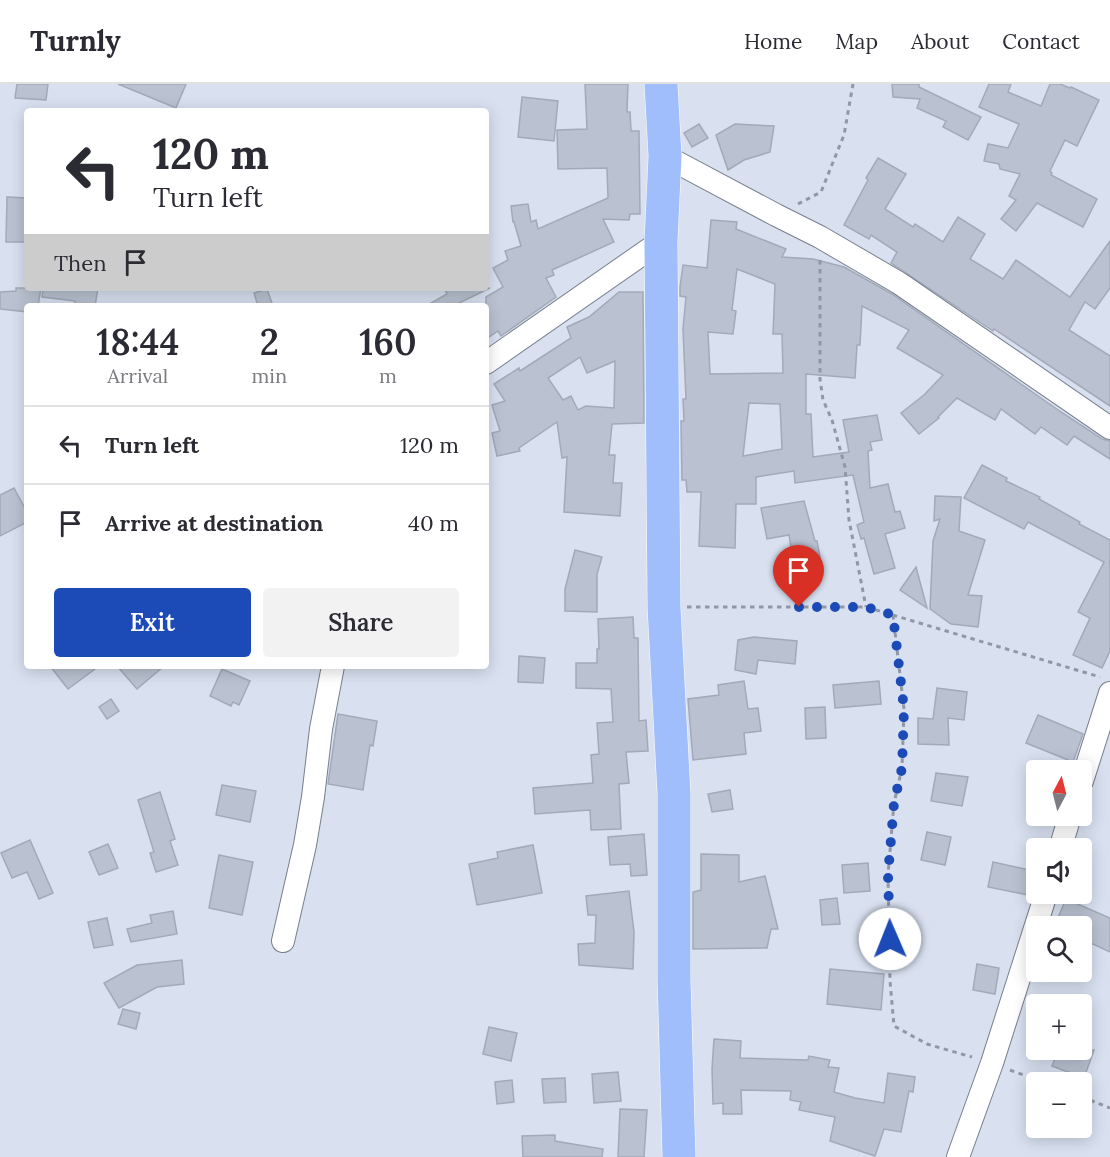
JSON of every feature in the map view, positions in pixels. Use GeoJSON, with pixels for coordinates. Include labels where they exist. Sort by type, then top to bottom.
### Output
{"type":"FeatureCollection","features":[{"type":"Feature","properties":{"kind":"highway"},"geometry":{"type":"LineString","coordinates":[[661,84],[665,156],[661,241],[664,607],[674,794],[674,979],[679,1157]]}},
{"type":"Feature","properties":{"kind":"street"},"geometry":{"type":"LineString","coordinates":[[665,156],[820,237],[899,284],[1110,428]]}},
{"type":"Feature","properties":{"kind":"street"},"geometry":{"type":"LineString","coordinates":[[489,361],[661,241]]}},
{"type":"Feature","properties":{"kind":"street"},"geometry":{"type":"LineString","coordinates":[[283,941],[307,836],[321,729],[332,669]]}},
{"type":"Feature","properties":{"kind":"street"},"geometry":{"type":"LineString","coordinates":[[1089,760],[1110,693]]}},
{"type":"Feature","properties":{"kind":"street"},"geometry":{"type":"LineString","coordinates":[[958,1157],[992,1063],[1043,904]]}},
{"type":"Feature","properties":{"kind":"path"},"geometry":{"type":"LineString","coordinates":[[776,215],[821,192],[844,135],[853,84]]}},
{"type":"Feature","properties":{"kind":"path"},"geometry":{"type":"LineString","coordinates":[[820,237],[820,379],[823,400],[832,420],[845,467],[849,520],[866,607]]}},
{"type":"Feature","properties":{"kind":"path"},"geometry":{"type":"LineString","coordinates":[[664,607],[866,607],[1110,680]]}},
{"type":"Feature","properties":{"kind":"path"},"geometry":{"type":"LineString","coordinates":[[893,615],[904,709],[902,768],[894,803],[888,875],[890,981],[894,1026],[927,1044],[992,1063],[1026,1076]]}},
{"type":"Feature","properties":{"kind":"path"},"geometry":{"type":"LineString","coordinates":[[1092,1101],[1110,1108]]}},
{"type":"Feature","properties":{"kind":"building"},"geometry":{"type":"Polygon","coordinates":[[[17,84],[48,84],[46,100],[15,98],[17,84]]]}},
{"type":"Feature","properties":{"kind":"building"},"geometry":{"type":"Polygon","coordinates":[[[118,84],[186,84],[176,108],[118,84]]]}},
{"type":"Feature","properties":{"kind":"building"},"geometry":{"type":"Polygon","coordinates":[[[585,84],[628,84],[627,112],[630,112],[631,131],[639,131],[640,214],[630,214],[629,220],[603,219],[614,242],[552,270],[554,275],[546,278],[556,297],[501,336],[498,331],[489,337],[489,303],[486,303],[486,297],[503,287],[493,268],[508,260],[505,251],[521,246],[513,222],[511,206],[528,204],[531,222],[536,220],[538,229],[608,198],[607,168],[558,169],[557,130],[587,129],[585,84]]]}},
{"type":"Feature","properties":{"kind":"building"},"geometry":{"type":"Polygon","coordinates":[[[892,84],[919,84],[919,87],[981,117],[968,140],[943,127],[946,121],[917,108],[920,99],[893,97],[892,84]]]}},
{"type":"Feature","properties":{"kind":"building"},"geometry":{"type":"Polygon","coordinates":[[[989,84],[1011,84],[1008,92],[1041,106],[1050,84],[1071,87],[1099,100],[1077,146],[1065,140],[1050,171],[1051,175],[1097,199],[1083,227],[1037,203],[1016,231],[1001,219],[1016,200],[1009,196],[1020,174],[1000,169],[999,164],[984,161],[988,144],[1008,148],[1019,124],[979,107],[989,84]]]}},
{"type":"Feature","properties":{"kind":"building"},"geometry":{"type":"Polygon","coordinates":[[[522,97],[558,101],[554,141],[518,137],[522,97]]]}},
{"type":"Feature","properties":{"kind":"building"},"geometry":{"type":"Polygon","coordinates":[[[699,124],[708,138],[692,147],[684,133],[699,124]]]}},
{"type":"Feature","properties":{"kind":"building"},"geometry":{"type":"Polygon","coordinates":[[[735,124],[774,126],[770,152],[744,160],[728,170],[716,135],[735,124]]]}},
{"type":"Feature","properties":{"kind":"building"},"geometry":{"type":"Polygon","coordinates":[[[878,158],[906,174],[885,209],[943,242],[958,217],[985,234],[970,259],[1003,279],[1016,260],[1070,297],[1110,241],[1110,288],[1095,309],[1085,302],[1069,330],[1110,356],[1110,406],[891,263],[897,252],[871,235],[869,239],[844,225],[878,158]]]}},
{"type":"Feature","properties":{"kind":"building"},"geometry":{"type":"Polygon","coordinates":[[[7,197],[24,198],[24,242],[6,242],[7,197]]]}},
{"type":"Feature","properties":{"kind":"building"},"geometry":{"type":"Polygon","coordinates":[[[711,220],[737,222],[736,229],[786,249],[782,257],[813,259],[844,267],[892,294],[1061,412],[1102,439],[1110,441],[1110,459],[1074,436],[1067,445],[1041,427],[1035,434],[1001,409],[995,420],[957,398],[939,418],[919,434],[901,413],[924,395],[943,375],[897,348],[909,330],[862,306],[855,378],[806,374],[806,414],[811,414],[813,457],[849,452],[843,420],[877,415],[882,440],[870,442],[872,450],[868,451],[870,488],[888,484],[895,512],[900,511],[905,528],[885,534],[895,568],[874,574],[864,538],[861,539],[857,525],[864,522],[853,475],[795,483],[794,471],[756,477],[756,504],[736,504],[735,548],[699,546],[701,492],[687,492],[686,480],[682,480],[681,421],[684,421],[683,399],[686,399],[683,329],[686,297],[680,296],[680,287],[683,265],[707,268],[711,220]],[[737,269],[732,310],[736,311],[733,334],[708,332],[710,374],[783,373],[782,334],[773,334],[775,284],[737,269]],[[749,403],[743,456],[782,449],[780,404],[749,403]]]}},
{"type":"Feature","properties":{"kind":"building"},"geometry":{"type":"Polygon","coordinates":[[[16,288],[24,288],[24,291],[40,291],[38,303],[24,303],[24,312],[0,309],[0,292],[16,291],[16,288]]]}},
{"type":"Feature","properties":{"kind":"building"},"geometry":{"type":"Polygon","coordinates":[[[43,291],[98,291],[96,303],[75,303],[75,301],[42,297],[43,291]]]}},
{"type":"Feature","properties":{"kind":"building"},"geometry":{"type":"Polygon","coordinates":[[[268,291],[272,303],[257,303],[254,293],[268,291]]]}},
{"type":"Feature","properties":{"kind":"building"},"geometry":{"type":"Polygon","coordinates":[[[446,291],[484,291],[459,303],[431,303],[447,294],[446,291]]]}},
{"type":"Feature","properties":{"kind":"building"},"geometry":{"type":"Polygon","coordinates":[[[619,292],[643,292],[644,423],[612,424],[609,455],[615,455],[613,483],[622,483],[620,516],[564,512],[567,457],[562,458],[557,422],[519,448],[520,451],[497,456],[492,433],[500,431],[492,405],[505,401],[494,384],[519,368],[520,371],[571,338],[567,327],[589,317],[619,292]],[[580,357],[548,378],[563,400],[571,396],[578,410],[586,406],[614,408],[615,361],[587,373],[580,357]]]}},
{"type":"Feature","properties":{"kind":"building"},"geometry":{"type":"Polygon","coordinates":[[[982,465],[1007,478],[1006,481],[1040,497],[1039,499],[1080,522],[1079,524],[1110,540],[1110,651],[1102,668],[1073,655],[1090,618],[1078,612],[1104,562],[1028,522],[1024,529],[964,498],[982,465]]]}},
{"type":"Feature","properties":{"kind":"building"},"geometry":{"type":"Polygon","coordinates":[[[14,488],[24,506],[24,524],[0,536],[0,495],[14,488]]]}},
{"type":"Feature","properties":{"kind":"building"},"geometry":{"type":"Polygon","coordinates":[[[935,496],[961,497],[959,531],[985,540],[968,595],[982,596],[978,627],[951,624],[930,609],[933,541],[940,519],[934,521],[935,496]]]}},
{"type":"Feature","properties":{"kind":"building"},"geometry":{"type":"Polygon","coordinates":[[[804,501],[815,541],[817,541],[822,568],[795,573],[789,535],[767,539],[761,508],[804,501]]]}},
{"type":"Feature","properties":{"kind":"building"},"geometry":{"type":"Polygon","coordinates":[[[575,550],[602,557],[597,574],[597,612],[565,611],[565,589],[575,550]]]}},
{"type":"Feature","properties":{"kind":"building"},"geometry":{"type":"Polygon","coordinates":[[[916,567],[927,608],[900,590],[916,567]]]}},
{"type":"Feature","properties":{"kind":"building"},"geometry":{"type":"Polygon","coordinates":[[[633,617],[634,638],[638,638],[639,721],[646,720],[648,751],[626,752],[629,783],[619,784],[621,829],[591,830],[590,810],[535,814],[533,788],[593,783],[591,755],[599,754],[597,723],[613,722],[611,689],[576,688],[576,663],[597,663],[598,619],[633,617]]]}},
{"type":"Feature","properties":{"kind":"building"},"geometry":{"type":"Polygon","coordinates":[[[754,637],[797,641],[795,664],[758,660],[756,674],[735,670],[738,640],[754,637]]]}},
{"type":"Feature","properties":{"kind":"building"},"geometry":{"type":"Polygon","coordinates":[[[519,656],[545,658],[543,683],[518,682],[519,656]]]}},
{"type":"Feature","properties":{"kind":"building"},"geometry":{"type":"Polygon","coordinates":[[[52,669],[95,669],[68,689],[52,669]]]}},
{"type":"Feature","properties":{"kind":"building"},"geometry":{"type":"Polygon","coordinates":[[[120,669],[160,669],[137,689],[120,669]]]}},
{"type":"Feature","properties":{"kind":"building"},"geometry":{"type":"Polygon","coordinates":[[[222,669],[250,681],[239,705],[233,702],[231,706],[210,696],[222,669]]]}},
{"type":"Feature","properties":{"kind":"building"},"geometry":{"type":"Polygon","coordinates":[[[744,681],[748,709],[758,708],[761,731],[744,733],[746,754],[693,760],[688,699],[719,695],[718,685],[744,681]]]}},
{"type":"Feature","properties":{"kind":"building"},"geometry":{"type":"Polygon","coordinates":[[[879,681],[881,704],[835,708],[833,685],[879,681]]]}},
{"type":"Feature","properties":{"kind":"building"},"geometry":{"type":"Polygon","coordinates":[[[937,688],[967,692],[964,720],[948,718],[949,745],[918,744],[918,718],[933,719],[937,688]]]}},
{"type":"Feature","properties":{"kind":"building"},"geometry":{"type":"Polygon","coordinates":[[[111,699],[119,711],[107,719],[99,707],[111,699]]]}},
{"type":"Feature","properties":{"kind":"building"},"geometry":{"type":"Polygon","coordinates":[[[825,707],[826,738],[806,739],[805,708],[825,707]]]}},
{"type":"Feature","properties":{"kind":"building"},"geometry":{"type":"Polygon","coordinates":[[[338,714],[377,721],[373,746],[370,745],[363,790],[328,784],[338,714]]]}},
{"type":"Feature","properties":{"kind":"building"},"geometry":{"type":"Polygon","coordinates":[[[1038,715],[1083,734],[1074,760],[1068,760],[1026,743],[1038,715]]]}},
{"type":"Feature","properties":{"kind":"building"},"geometry":{"type":"Polygon","coordinates":[[[936,773],[968,777],[962,806],[931,801],[936,773]]]}},
{"type":"Feature","properties":{"kind":"building"},"geometry":{"type":"Polygon","coordinates":[[[222,785],[256,791],[250,822],[216,815],[222,785]]]}},
{"type":"Feature","properties":{"kind":"building"},"geometry":{"type":"Polygon","coordinates":[[[730,790],[733,809],[712,812],[708,794],[730,790]]]}},
{"type":"Feature","properties":{"kind":"building"},"geometry":{"type":"Polygon","coordinates":[[[160,792],[175,839],[170,841],[178,865],[156,872],[150,853],[154,852],[138,800],[160,792]]]}},
{"type":"Feature","properties":{"kind":"building"},"geometry":{"type":"Polygon","coordinates":[[[927,832],[951,837],[945,865],[921,860],[927,832]]]}},
{"type":"Feature","properties":{"kind":"building"},"geometry":{"type":"Polygon","coordinates":[[[644,834],[647,875],[631,876],[630,864],[610,865],[608,837],[644,834]]]}},
{"type":"Feature","properties":{"kind":"building"},"geometry":{"type":"Polygon","coordinates":[[[30,840],[53,893],[39,899],[27,872],[12,878],[1,853],[30,840]]]}},
{"type":"Feature","properties":{"kind":"building"},"geometry":{"type":"Polygon","coordinates":[[[108,844],[118,868],[99,875],[89,852],[108,844]]]}},
{"type":"Feature","properties":{"kind":"building"},"geometry":{"type":"Polygon","coordinates":[[[533,845],[542,893],[477,905],[469,864],[498,858],[497,852],[533,845]]]}},
{"type":"Feature","properties":{"kind":"building"},"geometry":{"type":"Polygon","coordinates":[[[701,854],[739,855],[739,882],[765,876],[778,929],[771,929],[767,948],[693,949],[693,892],[701,890],[701,854]]]}},
{"type":"Feature","properties":{"kind":"building"},"geometry":{"type":"Polygon","coordinates":[[[219,855],[253,862],[242,915],[209,908],[219,855]]]}},
{"type":"Feature","properties":{"kind":"building"},"geometry":{"type":"Polygon","coordinates":[[[993,862],[1026,869],[1026,895],[988,887],[993,862]]]}},
{"type":"Feature","properties":{"kind":"building"},"geometry":{"type":"Polygon","coordinates":[[[868,863],[870,891],[844,893],[842,865],[868,863]]]}},
{"type":"Feature","properties":{"kind":"building"},"geometry":{"type":"Polygon","coordinates":[[[629,891],[634,932],[633,969],[579,965],[578,944],[595,943],[596,915],[588,915],[586,896],[629,891]]]}},
{"type":"Feature","properties":{"kind":"building"},"geometry":{"type":"Polygon","coordinates":[[[837,898],[840,924],[822,925],[820,900],[837,898]]]}},
{"type":"Feature","properties":{"kind":"building"},"geometry":{"type":"Polygon","coordinates":[[[1064,904],[1078,904],[1110,918],[1110,952],[1092,944],[1092,916],[1059,916],[1064,904]]]}},
{"type":"Feature","properties":{"kind":"building"},"geometry":{"type":"Polygon","coordinates":[[[173,911],[177,934],[131,942],[127,929],[152,923],[150,915],[173,911]]]}},
{"type":"Feature","properties":{"kind":"building"},"geometry":{"type":"Polygon","coordinates":[[[107,918],[113,945],[94,948],[88,922],[107,918]]]}},
{"type":"Feature","properties":{"kind":"building"},"geometry":{"type":"Polygon","coordinates":[[[182,960],[184,984],[157,987],[119,1008],[104,983],[137,965],[182,960]]]}},
{"type":"Feature","properties":{"kind":"building"},"geometry":{"type":"Polygon","coordinates":[[[977,964],[999,968],[995,994],[973,990],[977,964]]]}},
{"type":"Feature","properties":{"kind":"building"},"geometry":{"type":"Polygon","coordinates":[[[830,969],[884,974],[881,1010],[827,1004],[830,969]]]}},
{"type":"Feature","properties":{"kind":"building"},"geometry":{"type":"Polygon","coordinates":[[[123,1009],[140,1013],[136,1029],[118,1024],[123,1009]]]}},
{"type":"Feature","properties":{"kind":"building"},"geometry":{"type":"Polygon","coordinates":[[[489,1027],[517,1033],[511,1061],[483,1054],[489,1027]]]}},
{"type":"Feature","properties":{"kind":"building"},"geometry":{"type":"Polygon","coordinates":[[[714,1039],[741,1041],[740,1058],[808,1060],[809,1056],[830,1060],[828,1067],[839,1068],[834,1092],[855,1098],[884,1103],[888,1073],[915,1077],[913,1092],[909,1091],[901,1132],[884,1129],[875,1156],[830,1141],[835,1117],[799,1110],[801,1102],[790,1100],[791,1091],[741,1090],[742,1114],[723,1114],[723,1103],[713,1104],[714,1039]]]}},
{"type":"Feature","properties":{"kind":"building"},"geometry":{"type":"Polygon","coordinates":[[[1054,1060],[1090,1060],[1086,1072],[1068,1072],[1052,1066],[1054,1060]]]}},
{"type":"Feature","properties":{"kind":"building"},"geometry":{"type":"Polygon","coordinates":[[[618,1072],[621,1101],[594,1103],[592,1074],[618,1072]]]}},
{"type":"Feature","properties":{"kind":"building"},"geometry":{"type":"Polygon","coordinates":[[[565,1078],[566,1102],[544,1103],[542,1079],[565,1078]]]}},
{"type":"Feature","properties":{"kind":"building"},"geometry":{"type":"Polygon","coordinates":[[[512,1080],[514,1102],[497,1104],[495,1082],[512,1080]]]}},
{"type":"Feature","properties":{"kind":"building"},"geometry":{"type":"Polygon","coordinates":[[[620,1109],[647,1110],[644,1157],[618,1157],[620,1109]]]}},
{"type":"Feature","properties":{"kind":"building"},"geometry":{"type":"Polygon","coordinates":[[[555,1135],[555,1141],[603,1149],[602,1157],[523,1157],[522,1136],[555,1135]]]}},
{"type":"Feature","properties":{"kind":"route"},"geometry":{"type":"LineString","coordinates":[[799,607],[866,607],[893,615],[904,709],[902,768],[894,803],[888,875],[890,939]]}}]}
